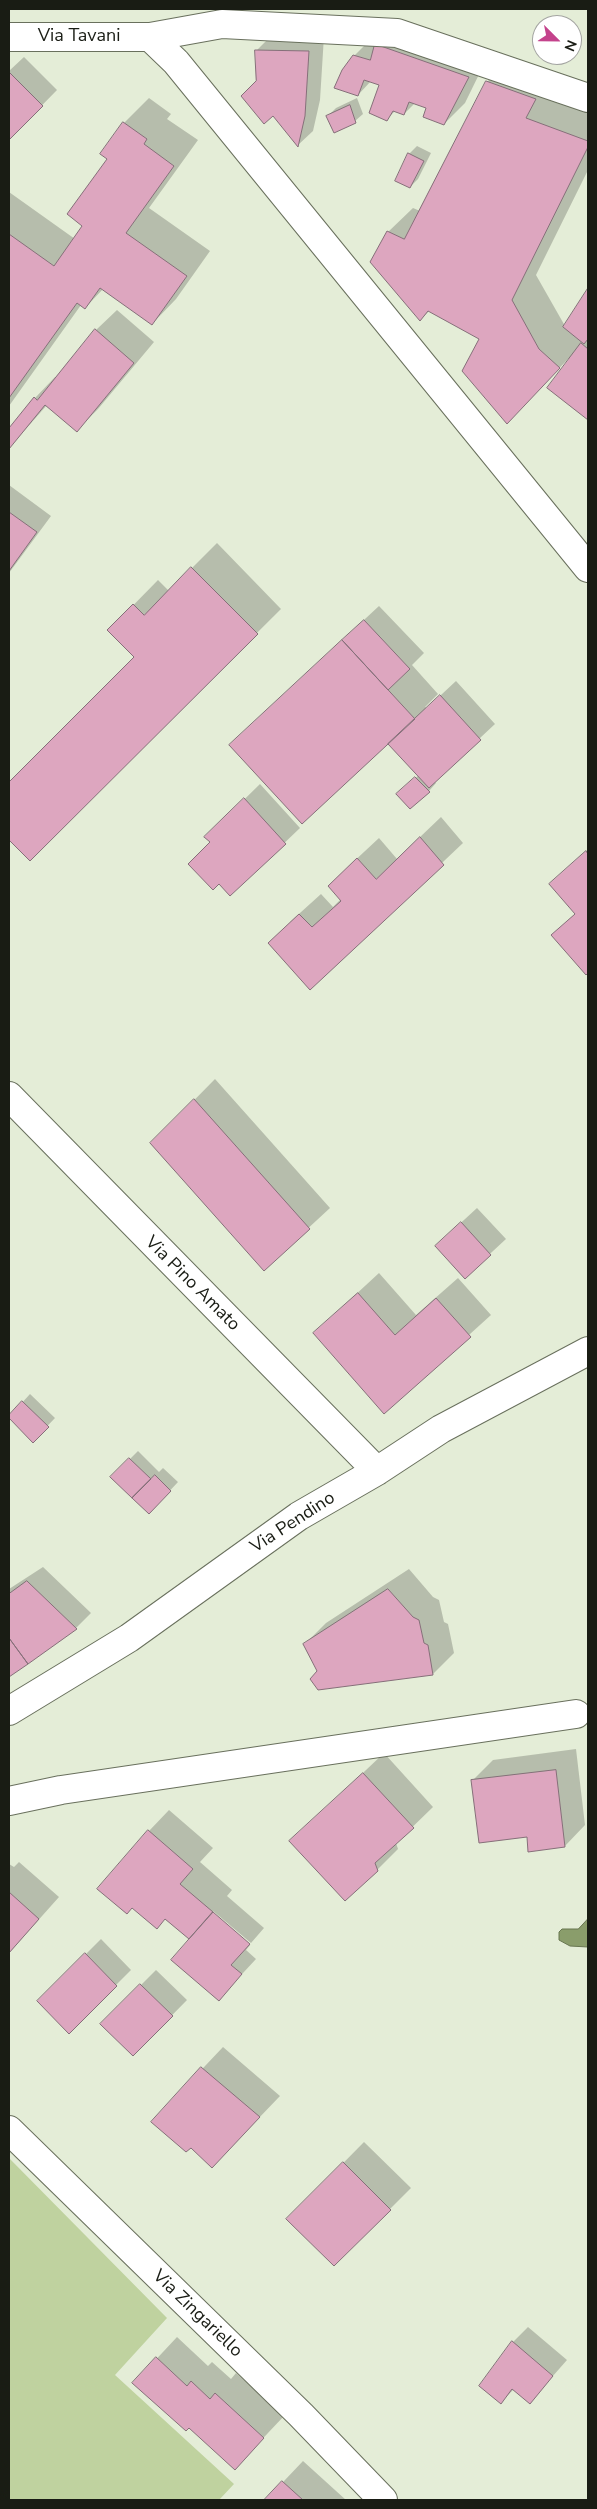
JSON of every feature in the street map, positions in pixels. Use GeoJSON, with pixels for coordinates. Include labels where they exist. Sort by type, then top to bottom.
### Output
{"type":"FeatureCollection","features":[{"type":"Feature","properties":{"kind":"street","name":"Via Tavani"},"geometry":{"type":"LineString","coordinates":[[9,37],[150,37],[222,24],[397,33],[588,98]]}},
{"type":"Feature","properties":{"kind":"street"},"geometry":{"type":"LineString","coordinates":[[150,37],[176,62],[588,568]]}},
{"type":"Feature","properties":{"kind":"street","name":"Via Pino Amato"},"geometry":{"type":"LineString","coordinates":[[9,1096],[377,1471]]}},
{"type":"Feature","properties":{"kind":"street","name":"Via Pendino"},"geometry":{"type":"LineString","coordinates":[[9,1711],[129,1638],[299,1516],[377,1471],[441,1429],[588,1351]]}},
{"type":"Feature","properties":{"kind":"street"},"geometry":{"type":"LineString","coordinates":[[9,1801],[61,1790],[576,1714]]}},
{"type":"Feature","properties":{"kind":"street","name":"Via Zingariello"},"geometry":{"type":"LineString","coordinates":[[9,2130],[300,2415],[383,2500]]}},
{"type":"Feature","properties":{"kind":"shaded area"},"geometry":{"type":"Polygon","coordinates":[[[588,1919],[588,1947],[570,1946],[559,1940],[559,1932],[562,1929],[578,1929],[588,1919]]]}},
{"type":"Feature","properties":{"kind":"shaded area"},"geometry":{"type":"Polygon","coordinates":[[[9,2158],[167,2318],[115,2375],[234,2484],[219,2500],[9,2500],[9,2158]]]}},
{"type":"Feature","properties":{"kind":"building"},"geometry":{"type":"Polygon","coordinates":[[[375,44],[469,77],[444,125],[423,117],[426,108],[409,102],[404,115],[393,111],[387,121],[369,113],[379,85],[364,80],[358,96],[334,88],[342,70],[353,55],[370,60],[375,44]]]}},
{"type":"Feature","properties":{"kind":"building"},"geometry":{"type":"Polygon","coordinates":[[[255,50],[309,51],[305,116],[298,147],[273,116],[264,124],[241,96],[256,81],[255,50]]]}},
{"type":"Feature","properties":{"kind":"building"},"geometry":{"type":"Polygon","coordinates":[[[9,72],[43,106],[9,140],[9,72]]]}},
{"type":"Feature","properties":{"kind":"building"},"geometry":{"type":"Polygon","coordinates":[[[486,81],[536,99],[526,118],[588,141],[588,147],[512,300],[539,349],[560,368],[507,424],[462,371],[479,339],[428,311],[420,321],[370,262],[387,231],[404,239],[486,81]]]}},
{"type":"Feature","properties":{"kind":"building"},"geometry":{"type":"Polygon","coordinates":[[[350,105],[356,123],[334,133],[326,116],[350,105]]]}},
{"type":"Feature","properties":{"kind":"building"},"geometry":{"type":"Polygon","coordinates":[[[123,122],[147,139],[144,144],[174,166],[126,233],[187,276],[152,325],[100,288],[85,309],[77,303],[9,398],[9,234],[54,266],[82,226],[67,214],[107,159],[100,154],[123,122]]]}},
{"type":"Feature","properties":{"kind":"building"},"geometry":{"type":"Polygon","coordinates":[[[408,153],[424,161],[410,188],[395,181],[408,153]]]}},
{"type":"Feature","properties":{"kind":"building"},"geometry":{"type":"Polygon","coordinates":[[[588,288],[588,339],[584,344],[563,327],[588,288]]]}},
{"type":"Feature","properties":{"kind":"building"},"geometry":{"type":"Polygon","coordinates":[[[95,329],[134,363],[77,432],[45,405],[9,449],[9,428],[34,397],[37,400],[95,329]]]}},
{"type":"Feature","properties":{"kind":"building"},"geometry":{"type":"Polygon","coordinates":[[[581,343],[588,349],[588,420],[547,388],[581,343]]]}},
{"type":"Feature","properties":{"kind":"building"},"geometry":{"type":"Polygon","coordinates":[[[9,512],[37,532],[9,571],[9,512]]]}},
{"type":"Feature","properties":{"kind":"building"},"geometry":{"type":"Polygon","coordinates":[[[191,567],[258,634],[30,861],[9,840],[9,782],[134,657],[107,630],[133,604],[144,615],[191,567]]]}},
{"type":"Feature","properties":{"kind":"building"},"geometry":{"type":"Polygon","coordinates":[[[364,620],[410,669],[388,690],[342,640],[364,620]]]}},
{"type":"Feature","properties":{"kind":"building"},"geometry":{"type":"Polygon","coordinates":[[[342,640],[415,719],[302,824],[229,745],[342,640]]]}},
{"type":"Feature","properties":{"kind":"building"},"geometry":{"type":"Polygon","coordinates":[[[440,695],[481,740],[429,788],[388,744],[440,695]]]}},
{"type":"Feature","properties":{"kind":"building"},"geometry":{"type":"Polygon","coordinates":[[[415,777],[430,792],[410,809],[396,794],[415,777]]]}},
{"type":"Feature","properties":{"kind":"building"},"geometry":{"type":"Polygon","coordinates":[[[244,798],[286,844],[230,896],[219,884],[213,890],[188,864],[210,842],[204,837],[244,798]]]}},
{"type":"Feature","properties":{"kind":"building"},"geometry":{"type":"Polygon","coordinates":[[[420,837],[444,865],[310,990],[268,943],[299,914],[312,927],[341,901],[328,886],[357,858],[376,879],[420,837]]]}},
{"type":"Feature","properties":{"kind":"building"},"geometry":{"type":"Polygon","coordinates":[[[586,851],[588,854],[588,973],[586,975],[551,935],[575,914],[549,884],[586,851]]]}},
{"type":"Feature","properties":{"kind":"building"},"geometry":{"type":"Polygon","coordinates":[[[194,1099],[310,1229],[264,1271],[150,1143],[194,1099]]]}},
{"type":"Feature","properties":{"kind":"building"},"geometry":{"type":"Polygon","coordinates":[[[461,1222],[491,1255],[465,1279],[435,1246],[461,1222]]]}},
{"type":"Feature","properties":{"kind":"building"},"geometry":{"type":"Polygon","coordinates":[[[358,1293],[395,1335],[436,1298],[471,1337],[384,1414],[313,1333],[358,1293]]]}},
{"type":"Feature","properties":{"kind":"building"},"geometry":{"type":"Polygon","coordinates":[[[22,1401],[49,1427],[33,1443],[9,1418],[9,1415],[22,1401]]]}},
{"type":"Feature","properties":{"kind":"building"},"geometry":{"type":"Polygon","coordinates":[[[129,1458],[151,1479],[132,1498],[110,1477],[129,1458]]]}},
{"type":"Feature","properties":{"kind":"building"},"geometry":{"type":"Polygon","coordinates":[[[155,1475],[171,1491],[149,1514],[132,1498],[155,1475]]]}},
{"type":"Feature","properties":{"kind":"building"},"geometry":{"type":"Polygon","coordinates":[[[27,1581],[77,1629],[28,1664],[9,1638],[9,1594],[27,1581]]]}},
{"type":"Feature","properties":{"kind":"building"},"geometry":{"type":"Polygon","coordinates":[[[388,1589],[413,1617],[419,1620],[424,1643],[428,1645],[433,1675],[318,1690],[310,1679],[317,1671],[303,1644],[388,1589]]]}},
{"type":"Feature","properties":{"kind":"building"},"geometry":{"type":"Polygon","coordinates":[[[9,1638],[28,1664],[9,1677],[9,1638]]]}},
{"type":"Feature","properties":{"kind":"building"},"geometry":{"type":"Polygon","coordinates":[[[556,1770],[565,1847],[528,1852],[527,1837],[479,1843],[471,1780],[556,1770]]]}},
{"type":"Feature","properties":{"kind":"building"},"geometry":{"type":"Polygon","coordinates":[[[363,1773],[414,1828],[375,1863],[378,1871],[345,1901],[289,1841],[363,1773]]]}},
{"type":"Feature","properties":{"kind":"building"},"geometry":{"type":"Polygon","coordinates":[[[148,1830],[193,1869],[180,1884],[213,1912],[189,1939],[165,1919],[157,1929],[132,1908],[127,1914],[97,1889],[148,1830]]]}},
{"type":"Feature","properties":{"kind":"building"},"geometry":{"type":"Polygon","coordinates":[[[9,1892],[39,1919],[9,1953],[9,1892]]]}},
{"type":"Feature","properties":{"kind":"building"},"geometry":{"type":"Polygon","coordinates":[[[213,1912],[250,1944],[231,1965],[242,1974],[219,2001],[171,1960],[213,1912]]]}},
{"type":"Feature","properties":{"kind":"building"},"geometry":{"type":"Polygon","coordinates":[[[85,1953],[117,1986],[69,2034],[37,2001],[85,1953]]]}},
{"type":"Feature","properties":{"kind":"building"},"geometry":{"type":"Polygon","coordinates":[[[140,1984],[173,2016],[133,2056],[100,2024],[140,1984]]]}},
{"type":"Feature","properties":{"kind":"building"},"geometry":{"type":"Polygon","coordinates":[[[201,2067],[260,2117],[212,2168],[191,2148],[186,2152],[151,2122],[201,2067]]]}},
{"type":"Feature","properties":{"kind":"building"},"geometry":{"type":"Polygon","coordinates":[[[343,2162],[391,2210],[334,2266],[286,2219],[343,2162]]]}},
{"type":"Feature","properties":{"kind":"building"},"geometry":{"type":"Polygon","coordinates":[[[512,2341],[553,2376],[530,2404],[512,2389],[501,2404],[479,2386],[512,2341]]]}},
{"type":"Feature","properties":{"kind":"building"},"geometry":{"type":"Polygon","coordinates":[[[156,2357],[187,2386],[191,2381],[210,2399],[215,2393],[264,2438],[235,2470],[189,2428],[186,2431],[132,2383],[156,2357]]]}},
{"type":"Feature","properties":{"kind":"building"},"geometry":{"type":"Polygon","coordinates":[[[282,2481],[303,2500],[264,2500],[282,2481]]]}}]}
